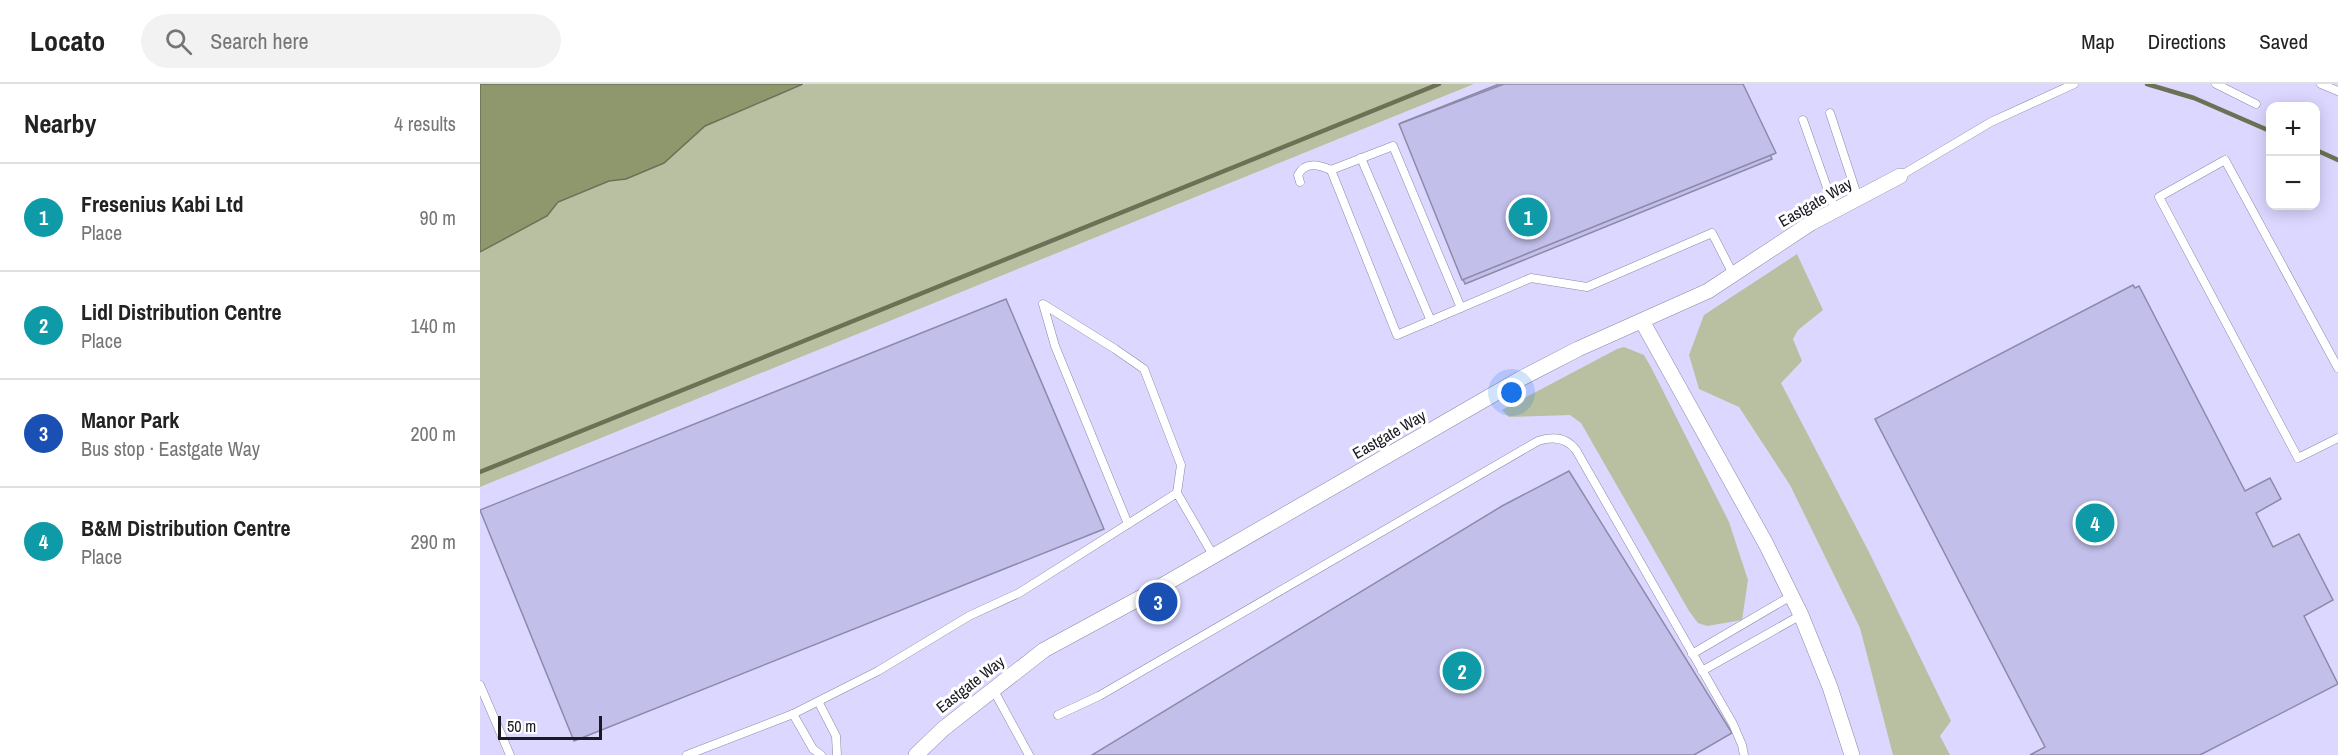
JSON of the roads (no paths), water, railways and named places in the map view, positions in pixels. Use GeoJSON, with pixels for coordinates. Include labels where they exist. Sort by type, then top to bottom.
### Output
{"type":"FeatureCollection","features":[{"type":"Feature","properties":{"kind":"street","name":"Eastgate Way"},"geometry":{"type":"LineString","coordinates":[[916,755],[943,729],[1044,650],[1520,379],[1578,349],[1708,291],[1835,210],[1900,176]]}},
{"type":"Feature","properties":{"kind":"street"},"geometry":{"type":"LineString","coordinates":[[1642,321],[1766,544],[1801,615],[1830,687],[1852,755]]}},
{"type":"Feature","properties":{"kind":"lane"},"geometry":{"type":"LineString","coordinates":[[1900,176],[1991,122],[2074,84]]}},
{"type":"Feature","properties":{"kind":"lane"},"geometry":{"type":"LineString","coordinates":[[2216,84],[2234,88],[2256,104]]}},
{"type":"Feature","properties":{"kind":"lane"},"geometry":{"type":"LineString","coordinates":[[2321,84],[2338,91]]}},
{"type":"Feature","properties":{"kind":"lane"},"geometry":{"type":"LineString","coordinates":[[1830,113],[1858,198]]}},
{"type":"Feature","properties":{"kind":"lane"},"geometry":{"type":"LineString","coordinates":[[1803,120],[1835,210]]}},
{"type":"Feature","properties":{"kind":"lane"},"geometry":{"type":"LineString","coordinates":[[1331,170],[1393,146],[1461,308]]}},
{"type":"Feature","properties":{"kind":"lane"},"geometry":{"type":"LineString","coordinates":[[1361,158],[1431,321]]}},
{"type":"Feature","properties":{"kind":"lane"},"geometry":{"type":"LineString","coordinates":[[2338,368],[2225,160],[2159,197],[2298,458],[2338,438]]}},
{"type":"Feature","properties":{"kind":"lane"},"geometry":{"type":"LineString","coordinates":[[1300,182],[1298,175],[1308,166],[1318,164],[1331,170],[1398,335],[1531,278],[1587,287],[1712,233],[1733,274]]}},
{"type":"Feature","properties":{"kind":"lane"},"geometry":{"type":"LineString","coordinates":[[1128,524],[1055,346],[1043,304],[1144,369],[1181,465],[1178,493],[1213,555]]}},
{"type":"Feature","properties":{"kind":"lane"},"geometry":{"type":"LineString","coordinates":[[1058,715],[1099,696],[1546,438],[1554,437],[1568,441],[1576,450],[1736,730],[1744,755]]}},
{"type":"Feature","properties":{"kind":"lane"},"geometry":{"type":"LineString","coordinates":[[687,755],[819,703],[878,671],[969,616],[1019,594],[1178,493]]}},
{"type":"Feature","properties":{"kind":"lane"},"geometry":{"type":"LineString","coordinates":[[1692,654],[1791,596]]}},
{"type":"Feature","properties":{"kind":"lane"},"geometry":{"type":"LineString","coordinates":[[1702,671],[1801,615]]}},
{"type":"Feature","properties":{"kind":"lane"},"geometry":{"type":"LineString","coordinates":[[480,685],[510,755]]}},
{"type":"Feature","properties":{"kind":"lane"},"geometry":{"type":"LineString","coordinates":[[993,689],[1029,755]]}},
{"type":"Feature","properties":{"kind":"lane"},"geometry":{"type":"LineString","coordinates":[[819,703],[836,736],[837,755]]}},
{"type":"Feature","properties":{"kind":"lane"},"geometry":{"type":"LineString","coordinates":[[793,714],[813,749],[821,755]]}},
{"type":"Feature","properties":{"kind":"waterway"},"geometry":{"type":"LineString","coordinates":[[480,472],[1439,84]]}},
{"type":"Feature","properties":{"kind":"waterway"},"geometry":{"type":"LineString","coordinates":[[2147,84],[2194,98],[2266,129]]}},
{"type":"Feature","properties":{"kind":"waterway"},"geometry":{"type":"LineString","coordinates":[[2320,152],[2338,160]]}},
{"type":"Feature","properties":{"kind":"place","name":"Fresenius Kabi Ltd"},"geometry":{"type":"Point","coordinates":[1528,217]}},
{"type":"Feature","properties":{"kind":"place","name":"B&M Distribution Centre"},"geometry":{"type":"Point","coordinates":[2095,523]}},
{"type":"Feature","properties":{"kind":"place","name":"Manor Park"},"geometry":{"type":"Point","coordinates":[1158,602]}},
{"type":"Feature","properties":{"kind":"place","name":"Lidl Distribution Centre"},"geometry":{"type":"Point","coordinates":[1462,671]}}]}
